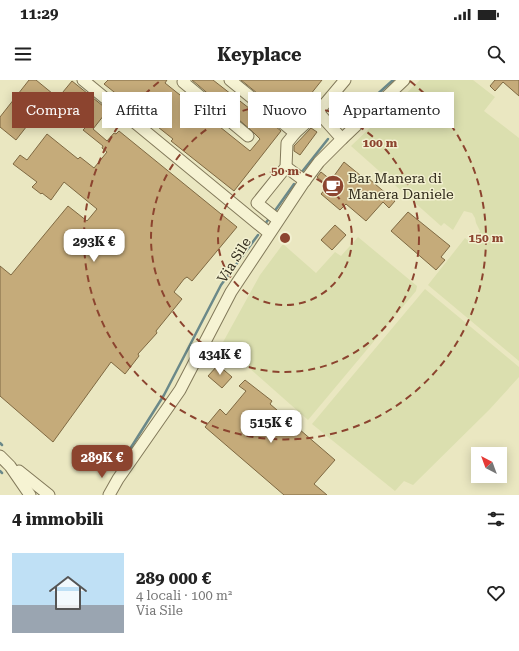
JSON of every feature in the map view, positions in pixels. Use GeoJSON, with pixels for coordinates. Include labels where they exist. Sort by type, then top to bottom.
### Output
{"type":"FeatureCollection","features":[{"type":"Feature","properties":{"kind":"street"},"geometry":{"type":"LineString","coordinates":[[83,80],[269,233]]}},
{"type":"Feature","properties":{"kind":"street"},"geometry":{"type":"LineString","coordinates":[[185,80],[183,82],[248,136]]}},
{"type":"Feature","properties":{"kind":"street"},"geometry":{"type":"LineString","coordinates":[[230,80],[295,133]]}},
{"type":"Feature","properties":{"kind":"street"},"geometry":{"type":"LineString","coordinates":[[321,108],[345,80]]}},
{"type":"Feature","properties":{"kind":"street","name":"Via Sile"},"geometry":{"type":"LineString","coordinates":[[109,495],[118,479],[180,390],[232,292],[269,233],[305,181],[342,138],[404,80]]}},
{"type":"Feature","properties":{"kind":"street"},"geometry":{"type":"LineString","coordinates":[[321,115],[342,138]]}},
{"type":"Feature","properties":{"kind":"street"},"geometry":{"type":"LineString","coordinates":[[278,220],[257,203],[286,167],[288,142],[300,128]]}},
{"type":"Feature","properties":{"kind":"street"},"geometry":{"type":"LineString","coordinates":[[286,167],[305,181]]}},
{"type":"Feature","properties":{"kind":"street"},"geometry":{"type":"LineString","coordinates":[[0,456],[10,466],[49,495]]}},
{"type":"Feature","properties":{"kind":"street"},"geometry":{"type":"LineString","coordinates":[[10,466],[30,495]]}},
{"type":"Feature","properties":{"kind":"street","name":"Via Sile"},"geometry":{"type":"LineString","coordinates":[[103,495],[118,479]]}},
{"type":"Feature","properties":{"kind":"green space"},"geometry":{"type":"Polygon","coordinates":[[[420,80],[473,80],[495,97],[484,111],[519,138],[519,361],[428,285],[465,238],[471,243],[480,231],[472,213],[464,211],[453,230],[444,223],[441,226],[351,146],[370,128],[454,128],[454,92],[407,92],[420,80]]]}},
{"type":"Feature","properties":{"kind":"green space"},"geometry":{"type":"Polygon","coordinates":[[[358,237],[417,286],[416,291],[308,420],[222,344],[260,275],[283,244],[316,273],[335,252],[341,256],[358,237]]]}},
{"type":"Feature","properties":{"kind":"green space"},"geometry":{"type":"Polygon","coordinates":[[[425,289],[519,367],[519,377],[489,410],[413,485],[404,481],[395,491],[312,424],[425,289]]]}},
{"type":"Feature","properties":{"kind":"building"},"geometry":{"type":"Polygon","coordinates":[[[29,80],[36,80],[51,92],[20,92],[29,80]]]}},
{"type":"Feature","properties":{"kind":"building"},"geometry":{"type":"Polygon","coordinates":[[[108,80],[167,80],[165,83],[180,95],[180,128],[221,128],[250,151],[260,139],[248,128],[277,128],[281,131],[234,191],[171,141],[173,139],[159,128],[172,128],[172,92],[114,92],[104,84],[108,80]]]}},
{"type":"Feature","properties":{"kind":"building"},"geometry":{"type":"Polygon","coordinates":[[[192,80],[213,80],[228,92],[206,92],[192,80]]]}},
{"type":"Feature","properties":{"kind":"building"},"geometry":{"type":"Polygon","coordinates":[[[241,80],[322,80],[312,92],[256,92],[241,80]]]}},
{"type":"Feature","properties":{"kind":"building"},"geometry":{"type":"Polygon","coordinates":[[[495,80],[519,80],[519,96],[503,82],[495,91],[490,86],[495,80]]]}},
{"type":"Feature","properties":{"kind":"building"},"geometry":{"type":"Polygon","coordinates":[[[72,81],[86,92],[63,92],[72,81]]]}},
{"type":"Feature","properties":{"kind":"building"},"geometry":{"type":"Polygon","coordinates":[[[94,99],[102,105],[102,118],[94,128],[94,99]]]}},
{"type":"Feature","properties":{"kind":"building"},"geometry":{"type":"Polygon","coordinates":[[[240,101],[248,107],[248,128],[240,121],[240,101]]]}},
{"type":"Feature","properties":{"kind":"building"},"geometry":{"type":"Polygon","coordinates":[[[12,102],[12,128],[25,128],[16,140],[0,127],[0,117],[12,102]]]}},
{"type":"Feature","properties":{"kind":"building"},"geometry":{"type":"Polygon","coordinates":[[[85,128],[94,128],[93,129],[107,141],[114,133],[116,134],[119,131],[237,227],[192,281],[187,277],[174,292],[182,299],[156,331],[157,333],[138,354],[139,356],[125,374],[111,362],[53,442],[0,396],[0,266],[11,275],[68,206],[87,221],[97,209],[64,182],[51,200],[32,187],[37,182],[13,164],[20,155],[27,160],[47,134],[78,159],[80,157],[94,168],[107,152],[102,148],[103,146],[83,130],[85,128]]]}},
{"type":"Feature","properties":{"kind":"building"},"geometry":{"type":"Polygon","coordinates":[[[311,128],[317,132],[300,155],[294,151],[294,146],[311,128]]]}},
{"type":"Feature","properties":{"kind":"building"},"geometry":{"type":"Polygon","coordinates":[[[344,162],[366,180],[368,178],[395,201],[389,208],[383,202],[366,221],[346,204],[340,210],[321,194],[328,186],[317,177],[321,172],[331,180],[344,162]]]}},
{"type":"Feature","properties":{"kind":"building"},"geometry":{"type":"Polygon","coordinates":[[[408,212],[450,246],[441,257],[445,260],[436,270],[391,231],[408,212]]]}},
{"type":"Feature","properties":{"kind":"building"},"geometry":{"type":"Polygon","coordinates":[[[335,225],[346,235],[332,250],[321,240],[335,225]]]}},
{"type":"Feature","properties":{"kind":"building"},"geometry":{"type":"Polygon","coordinates":[[[218,365],[232,377],[222,388],[208,376],[218,365]]]}},
{"type":"Feature","properties":{"kind":"building"},"geometry":{"type":"Polygon","coordinates":[[[245,380],[272,401],[270,404],[335,460],[314,484],[327,495],[284,495],[205,427],[220,409],[226,415],[246,391],[239,386],[245,380]]]}},
{"type":"Feature","properties":{"kind":"waterway"},"geometry":{"type":"LineString","coordinates":[[380,92],[393,80]]}},
{"type":"Feature","properties":{"kind":"waterway"},"geometry":{"type":"LineString","coordinates":[[301,173],[328,139]]}},
{"type":"Feature","properties":{"kind":"waterway"},"geometry":{"type":"LineString","coordinates":[[274,212],[294,184]]}},
{"type":"Feature","properties":{"kind":"waterway"},"geometry":{"type":"LineString","coordinates":[[265,224],[268,220]]}},
{"type":"Feature","properties":{"kind":"waterway"},"geometry":{"type":"LineString","coordinates":[[130,449],[164,395],[221,285],[258,235]]}},
{"type":"Feature","properties":{"kind":"place","name":"Bar Manera di Manera Daniele"},"geometry":{"type":"Point","coordinates":[333,186]}}]}
